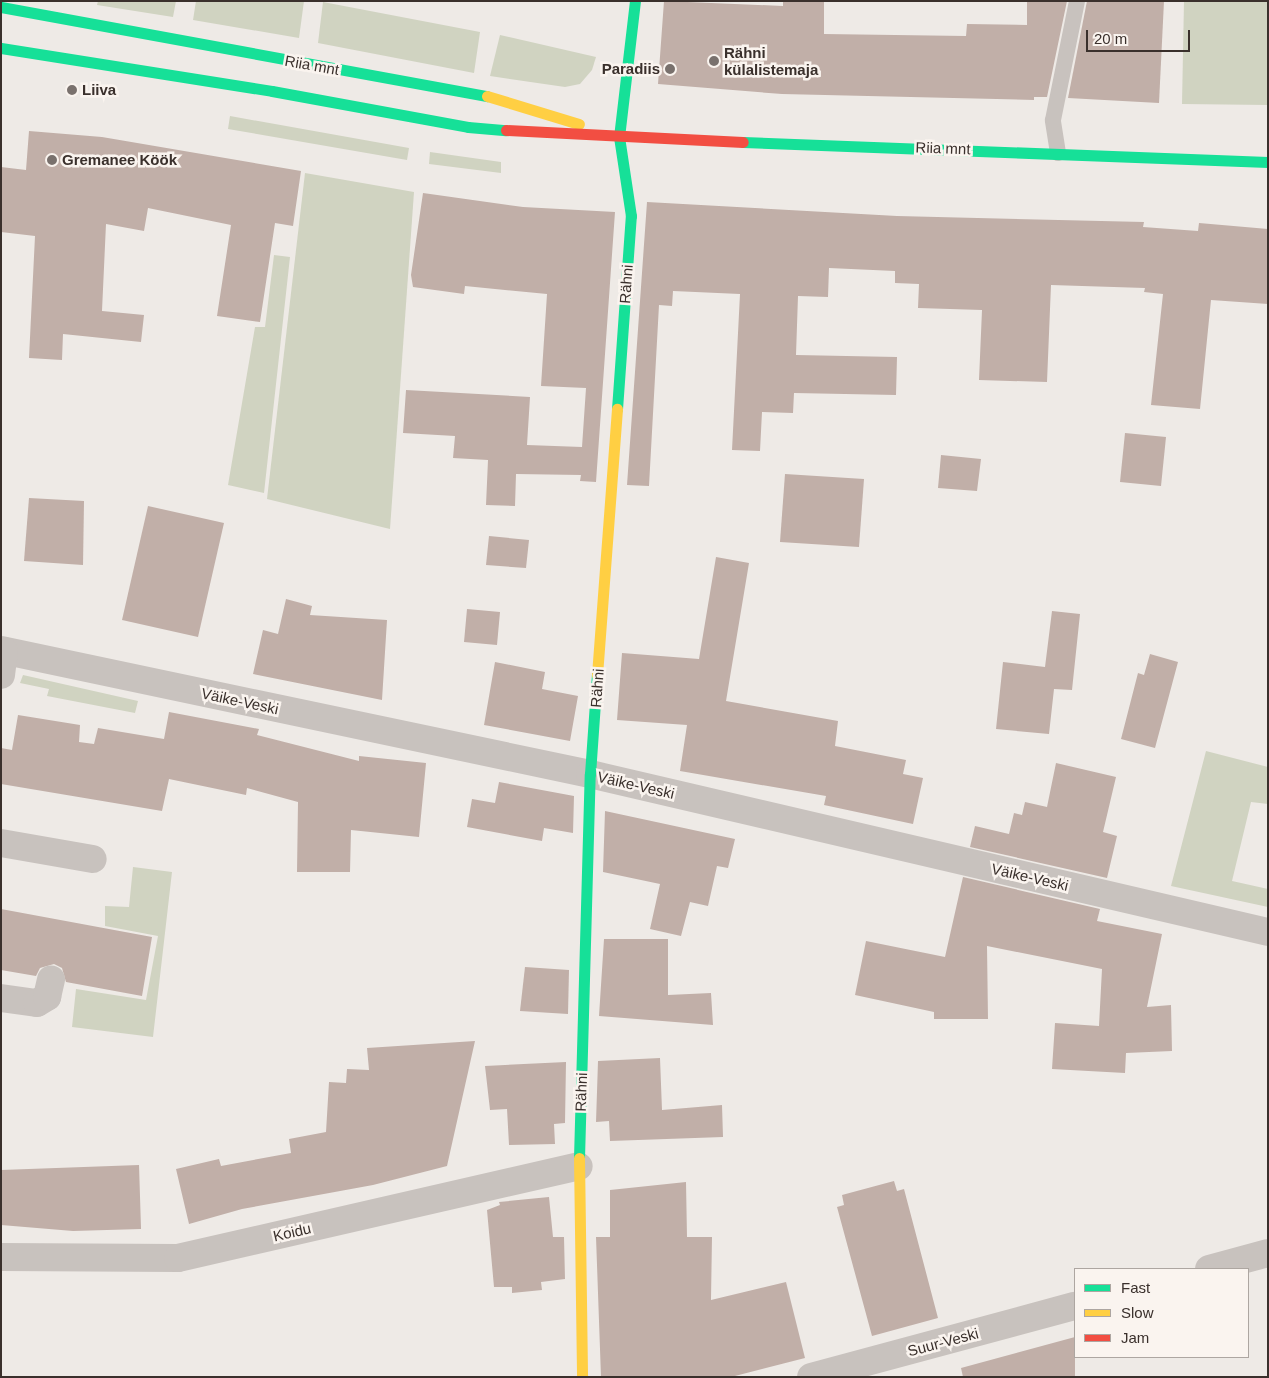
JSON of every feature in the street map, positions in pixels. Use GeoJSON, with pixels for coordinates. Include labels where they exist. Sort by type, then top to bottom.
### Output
{"type":"FeatureCollection","features":[{"type":"Feature","properties":{"kind":"main road","name":"Rähni"},"geometry":{"type":"LineString","coordinates":[[582,1377],[579,1166],[590,774],[631,216],[619,137],[635,1]]}},
{"type":"Feature","properties":{"kind":"main road","name":"Riia mnt"},"geometry":{"type":"LineString","coordinates":[[1,7],[501,99],[619,137]]}},
{"type":"Feature","properties":{"kind":"main road","name":"Riia mnt"},"geometry":{"type":"LineString","coordinates":[[1,48],[272,91],[468,126],[619,137],[1058,152],[1268,162]]}},
{"type":"Feature","properties":{"kind":"street","name":"Väike-Veski"},"geometry":{"type":"LineString","coordinates":[[2,659],[590,774],[1268,932]]}},
{"type":"Feature","properties":{"kind":"street"},"geometry":{"type":"LineString","coordinates":[[1,844],[92,859]]}},
{"type":"Feature","properties":{"kind":"street"},"geometry":{"type":"LineString","coordinates":[[1,998],[37,1003],[47,997],[51,979]]}},
{"type":"Feature","properties":{"kind":"street","name":"Koidu"},"geometry":{"type":"LineString","coordinates":[[1,1257],[178,1258],[579,1166]]}},
{"type":"Feature","properties":{"kind":"street"},"geometry":{"type":"LineString","coordinates":[[1213,1268],[1268,1253]]}},
{"type":"Feature","properties":{"kind":"street","name":"Suur-Veski"},"geometry":{"type":"LineString","coordinates":[[811,1377],[1074,1306]]}},
{"type":"Feature","properties":{"kind":"lane"},"geometry":{"type":"LineString","coordinates":[[1058,152],[1053,120],[1078,1]]}},
{"type":"Feature","properties":{"kind":"green space"},"geometry":{"type":"Polygon","coordinates":[[[98,1],[176,1],[173,17],[97,5],[98,1]]]}},
{"type":"Feature","properties":{"kind":"green space"},"geometry":{"type":"Polygon","coordinates":[[[196,1],[304,1],[299,38],[193,20],[196,1]]]}},
{"type":"Feature","properties":{"kind":"green space"},"geometry":{"type":"Polygon","coordinates":[[[1184,1],[1268,1],[1268,105],[1182,104],[1184,1]]]}},
{"type":"Feature","properties":{"kind":"green space"},"geometry":{"type":"Polygon","coordinates":[[[323,2],[480,32],[474,73],[318,43],[323,2]]]}},
{"type":"Feature","properties":{"kind":"green space"},"geometry":{"type":"Polygon","coordinates":[[[500,35],[596,57],[592,70],[580,84],[565,87],[490,76],[500,35]]]}},
{"type":"Feature","properties":{"kind":"green space"},"geometry":{"type":"Polygon","coordinates":[[[230,116],[409,148],[407,160],[228,129],[230,116]]]}},
{"type":"Feature","properties":{"kind":"green space"},"geometry":{"type":"Polygon","coordinates":[[[430,152],[501,162],[501,173],[429,164],[430,152]]]}},
{"type":"Feature","properties":{"kind":"green space"},"geometry":{"type":"Polygon","coordinates":[[[305,173],[414,192],[390,529],[267,499],[305,173]]]}},
{"type":"Feature","properties":{"kind":"green space"},"geometry":{"type":"Polygon","coordinates":[[[274,255],[290,257],[264,493],[228,485],[255,327],[265,327],[274,255]]]}},
{"type":"Feature","properties":{"kind":"green space"},"geometry":{"type":"Polygon","coordinates":[[[23,675],[138,701],[135,713],[47,696],[49,689],[20,683],[23,675]]]}},
{"type":"Feature","properties":{"kind":"green space"},"geometry":{"type":"Polygon","coordinates":[[[1206,751],[1268,767],[1268,804],[1251,802],[1232,881],[1268,889],[1268,907],[1171,886],[1206,751]]]}},
{"type":"Feature","properties":{"kind":"green space"},"geometry":{"type":"Polygon","coordinates":[[[133,867],[172,872],[153,1037],[72,1027],[76,989],[146,1000],[158,936],[105,926],[105,906],[129,907],[133,867]]]}},
{"type":"Feature","properties":{"kind":"building"},"geometry":{"type":"Polygon","coordinates":[[[664,1],[783,6],[783,1],[824,1],[824,34],[966,36],[967,24],[1027,25],[1027,1],[1067,1],[1047,97],[1034,97],[1034,100],[782,94],[658,84],[664,1]]]}},
{"type":"Feature","properties":{"kind":"building"},"geometry":{"type":"Polygon","coordinates":[[[1087,1],[1164,1],[1159,103],[1068,98],[1087,1]]]}},
{"type":"Feature","properties":{"kind":"building"},"geometry":{"type":"Polygon","coordinates":[[[29,131],[102,137],[301,171],[293,226],[275,223],[260,322],[217,316],[231,225],[148,208],[144,231],[106,224],[102,311],[144,315],[141,342],[63,334],[62,360],[29,358],[35,236],[1,232],[1,167],[26,170],[29,131]]]}},
{"type":"Feature","properties":{"kind":"building"},"geometry":{"type":"Polygon","coordinates":[[[423,193],[523,207],[615,212],[596,482],[580,481],[581,475],[516,474],[515,506],[486,505],[488,460],[453,458],[455,436],[403,433],[406,390],[530,397],[527,445],[582,447],[586,388],[541,386],[547,294],[465,286],[464,294],[413,287],[411,275],[423,193]]]}},
{"type":"Feature","properties":{"kind":"building"},"geometry":{"type":"Polygon","coordinates":[[[647,202],[897,216],[1144,222],[1143,227],[1198,231],[1199,223],[1268,229],[1268,304],[1211,300],[1200,409],[1151,405],[1163,294],[1144,292],[1145,288],[1051,285],[1047,382],[979,380],[982,310],[918,308],[919,284],[895,283],[895,271],[829,268],[828,297],[798,296],[796,355],[897,357],[896,395],[794,393],[793,413],[762,412],[760,451],[732,450],[740,294],[673,291],[672,306],[659,305],[649,486],[627,485],[647,202]]]}},
{"type":"Feature","properties":{"kind":"building"},"geometry":{"type":"Polygon","coordinates":[[[1125,433],[1166,437],[1161,486],[1120,482],[1125,433]]]}},
{"type":"Feature","properties":{"kind":"building"},"geometry":{"type":"Polygon","coordinates":[[[941,455],[981,459],[977,491],[938,488],[941,455]]]}},
{"type":"Feature","properties":{"kind":"building"},"geometry":{"type":"Polygon","coordinates":[[[785,474],[864,479],[859,547],[780,542],[785,474]]]}},
{"type":"Feature","properties":{"kind":"building"},"geometry":{"type":"Polygon","coordinates":[[[29,498],[84,501],[83,565],[24,561],[29,498]]]}},
{"type":"Feature","properties":{"kind":"building"},"geometry":{"type":"Polygon","coordinates":[[[148,506],[224,523],[198,637],[122,620],[148,506]]]}},
{"type":"Feature","properties":{"kind":"building"},"geometry":{"type":"Polygon","coordinates":[[[489,536],[529,540],[526,568],[486,565],[489,536]]]}},
{"type":"Feature","properties":{"kind":"building"},"geometry":{"type":"Polygon","coordinates":[[[716,557],[749,563],[726,701],[838,721],[835,746],[906,760],[903,774],[923,778],[913,824],[824,805],[826,796],[680,771],[687,725],[617,720],[622,653],[699,659],[716,557]]]}},
{"type":"Feature","properties":{"kind":"building"},"geometry":{"type":"Polygon","coordinates":[[[286,599],[312,606],[310,615],[387,620],[382,700],[253,674],[263,630],[278,634],[286,599]]]}},
{"type":"Feature","properties":{"kind":"building"},"geometry":{"type":"Polygon","coordinates":[[[467,609],[500,612],[497,645],[464,642],[467,609]]]}},
{"type":"Feature","properties":{"kind":"building"},"geometry":{"type":"Polygon","coordinates":[[[1052,611],[1080,614],[1072,690],[1054,689],[1049,734],[996,729],[1003,662],[1045,667],[1052,611]]]}},
{"type":"Feature","properties":{"kind":"building"},"geometry":{"type":"Polygon","coordinates":[[[1150,654],[1178,662],[1155,748],[1121,739],[1138,673],[1144,675],[1150,654]]]}},
{"type":"Feature","properties":{"kind":"building"},"geometry":{"type":"Polygon","coordinates":[[[495,662],[545,672],[542,689],[578,696],[570,741],[484,725],[495,662]]]}},
{"type":"Feature","properties":{"kind":"building"},"geometry":{"type":"Polygon","coordinates":[[[169,712],[259,729],[257,735],[359,761],[359,756],[426,763],[419,837],[351,830],[350,872],[297,872],[298,802],[247,788],[246,795],[169,779],[162,811],[1,784],[1,748],[12,750],[18,715],[80,725],[79,742],[94,744],[98,728],[164,739],[169,712]]]}},
{"type":"Feature","properties":{"kind":"building"},"geometry":{"type":"Polygon","coordinates":[[[1056,763],[1116,777],[1103,832],[1117,836],[1107,878],[970,847],[975,826],[1009,834],[1014,813],[1022,815],[1025,802],[1047,807],[1056,763]]]}},
{"type":"Feature","properties":{"kind":"building"},"geometry":{"type":"Polygon","coordinates":[[[499,782],[574,796],[573,833],[544,828],[542,841],[467,827],[472,799],[495,803],[499,782]]]}},
{"type":"Feature","properties":{"kind":"building"},"geometry":{"type":"Polygon","coordinates":[[[605,811],[735,839],[728,868],[717,866],[708,906],[690,902],[681,936],[650,929],[660,884],[603,872],[605,811]]]}},
{"type":"Feature","properties":{"kind":"building"},"geometry":{"type":"Polygon","coordinates":[[[963,877],[1100,909],[1097,921],[1162,934],[1147,1007],[1171,1005],[1172,1051],[1126,1053],[1125,1073],[1052,1069],[1055,1023],[1099,1026],[1102,969],[987,946],[988,1019],[934,1019],[934,1012],[855,995],[866,941],[945,957],[963,877]]]}},
{"type":"Feature","properties":{"kind":"building"},"geometry":{"type":"Polygon","coordinates":[[[1,909],[152,937],[142,996],[66,982],[62,968],[54,964],[40,968],[36,976],[1,970],[1,909]]]}},
{"type":"Feature","properties":{"kind":"building"},"geometry":{"type":"Polygon","coordinates":[[[604,939],[668,939],[668,995],[711,993],[713,1025],[599,1016],[604,939]]]}},
{"type":"Feature","properties":{"kind":"building"},"geometry":{"type":"Polygon","coordinates":[[[525,967],[569,970],[568,1014],[520,1011],[525,967]]]}},
{"type":"Feature","properties":{"kind":"building"},"geometry":{"type":"Polygon","coordinates":[[[475,1041],[447,1166],[373,1185],[242,1209],[189,1224],[176,1169],[219,1159],[221,1166],[291,1153],[289,1139],[326,1132],[329,1082],[346,1083],[347,1069],[369,1070],[367,1048],[475,1041]]]}},
{"type":"Feature","properties":{"kind":"building"},"geometry":{"type":"Polygon","coordinates":[[[660,1058],[662,1110],[722,1105],[723,1137],[610,1141],[609,1121],[596,1122],[598,1061],[660,1058]]]}},
{"type":"Feature","properties":{"kind":"building"},"geometry":{"type":"Polygon","coordinates":[[[566,1062],[565,1123],[554,1124],[555,1144],[509,1145],[507,1109],[490,1110],[485,1066],[566,1062]]]}},
{"type":"Feature","properties":{"kind":"building"},"geometry":{"type":"Polygon","coordinates":[[[139,1165],[141,1229],[73,1231],[1,1225],[1,1170],[139,1165]]]}},
{"type":"Feature","properties":{"kind":"building"},"geometry":{"type":"Polygon","coordinates":[[[894,1181],[897,1191],[904,1189],[938,1318],[872,1336],[837,1207],[844,1205],[842,1195],[894,1181]]]}},
{"type":"Feature","properties":{"kind":"building"},"geometry":{"type":"Polygon","coordinates":[[[686,1182],[687,1237],[712,1237],[711,1300],[786,1282],[805,1358],[731,1377],[601,1377],[596,1237],[610,1237],[610,1190],[686,1182]]]}},
{"type":"Feature","properties":{"kind":"building"},"geometry":{"type":"Polygon","coordinates":[[[549,1197],[553,1237],[564,1237],[565,1279],[541,1282],[542,1290],[512,1293],[512,1287],[494,1287],[487,1210],[500,1205],[499,1202],[549,1197]]]}},
{"type":"Feature","properties":{"kind":"building"},"geometry":{"type":"Polygon","coordinates":[[[1074,1337],[1075,1377],[963,1377],[961,1368],[1074,1337]]]}},
{"type":"Feature","properties":{"kind":"traffic: fast"},"geometry":{"type":"LineString","coordinates":[[617,409],[631,216],[619,137],[635,1]]}},
{"type":"Feature","properties":{"kind":"traffic: fast"},"geometry":{"type":"LineString","coordinates":[[1,7],[487,96]]}},
{"type":"Feature","properties":{"kind":"traffic: fast"},"geometry":{"type":"LineString","coordinates":[[1,48],[272,91],[468,127],[506,130]]}},
{"type":"Feature","properties":{"kind":"traffic: fast"},"geometry":{"type":"LineString","coordinates":[[743,142],[1268,162]]}},
{"type":"Feature","properties":{"kind":"traffic: fast"},"geometry":{"type":"LineString","coordinates":[[579,1158],[590,774],[597,675]]}},
{"type":"Feature","properties":{"kind":"traffic: slow"},"geometry":{"type":"LineString","coordinates":[[487,96],[579,124]]}},
{"type":"Feature","properties":{"kind":"traffic: slow"},"geometry":{"type":"LineString","coordinates":[[597,675],[617,409]]}},
{"type":"Feature","properties":{"kind":"traffic: slow"},"geometry":{"type":"LineString","coordinates":[[579,1158],[582,1377]]}},
{"type":"Feature","properties":{"kind":"traffic: jam"},"geometry":{"type":"LineString","coordinates":[[506,130],[743,142]]}},
{"type":"Feature","properties":{"kind":"place","name":"Rähni külalistemaja"},"geometry":{"type":"Point","coordinates":[714,61]}},
{"type":"Feature","properties":{"kind":"place","name":"Paradiis"},"geometry":{"type":"Point","coordinates":[670,69]}},
{"type":"Feature","properties":{"kind":"place","name":"Liiva"},"geometry":{"type":"Point","coordinates":[72,90]}},
{"type":"Feature","properties":{"kind":"place","name":"Gremanee Köök"},"geometry":{"type":"Point","coordinates":[52,160]}}]}
